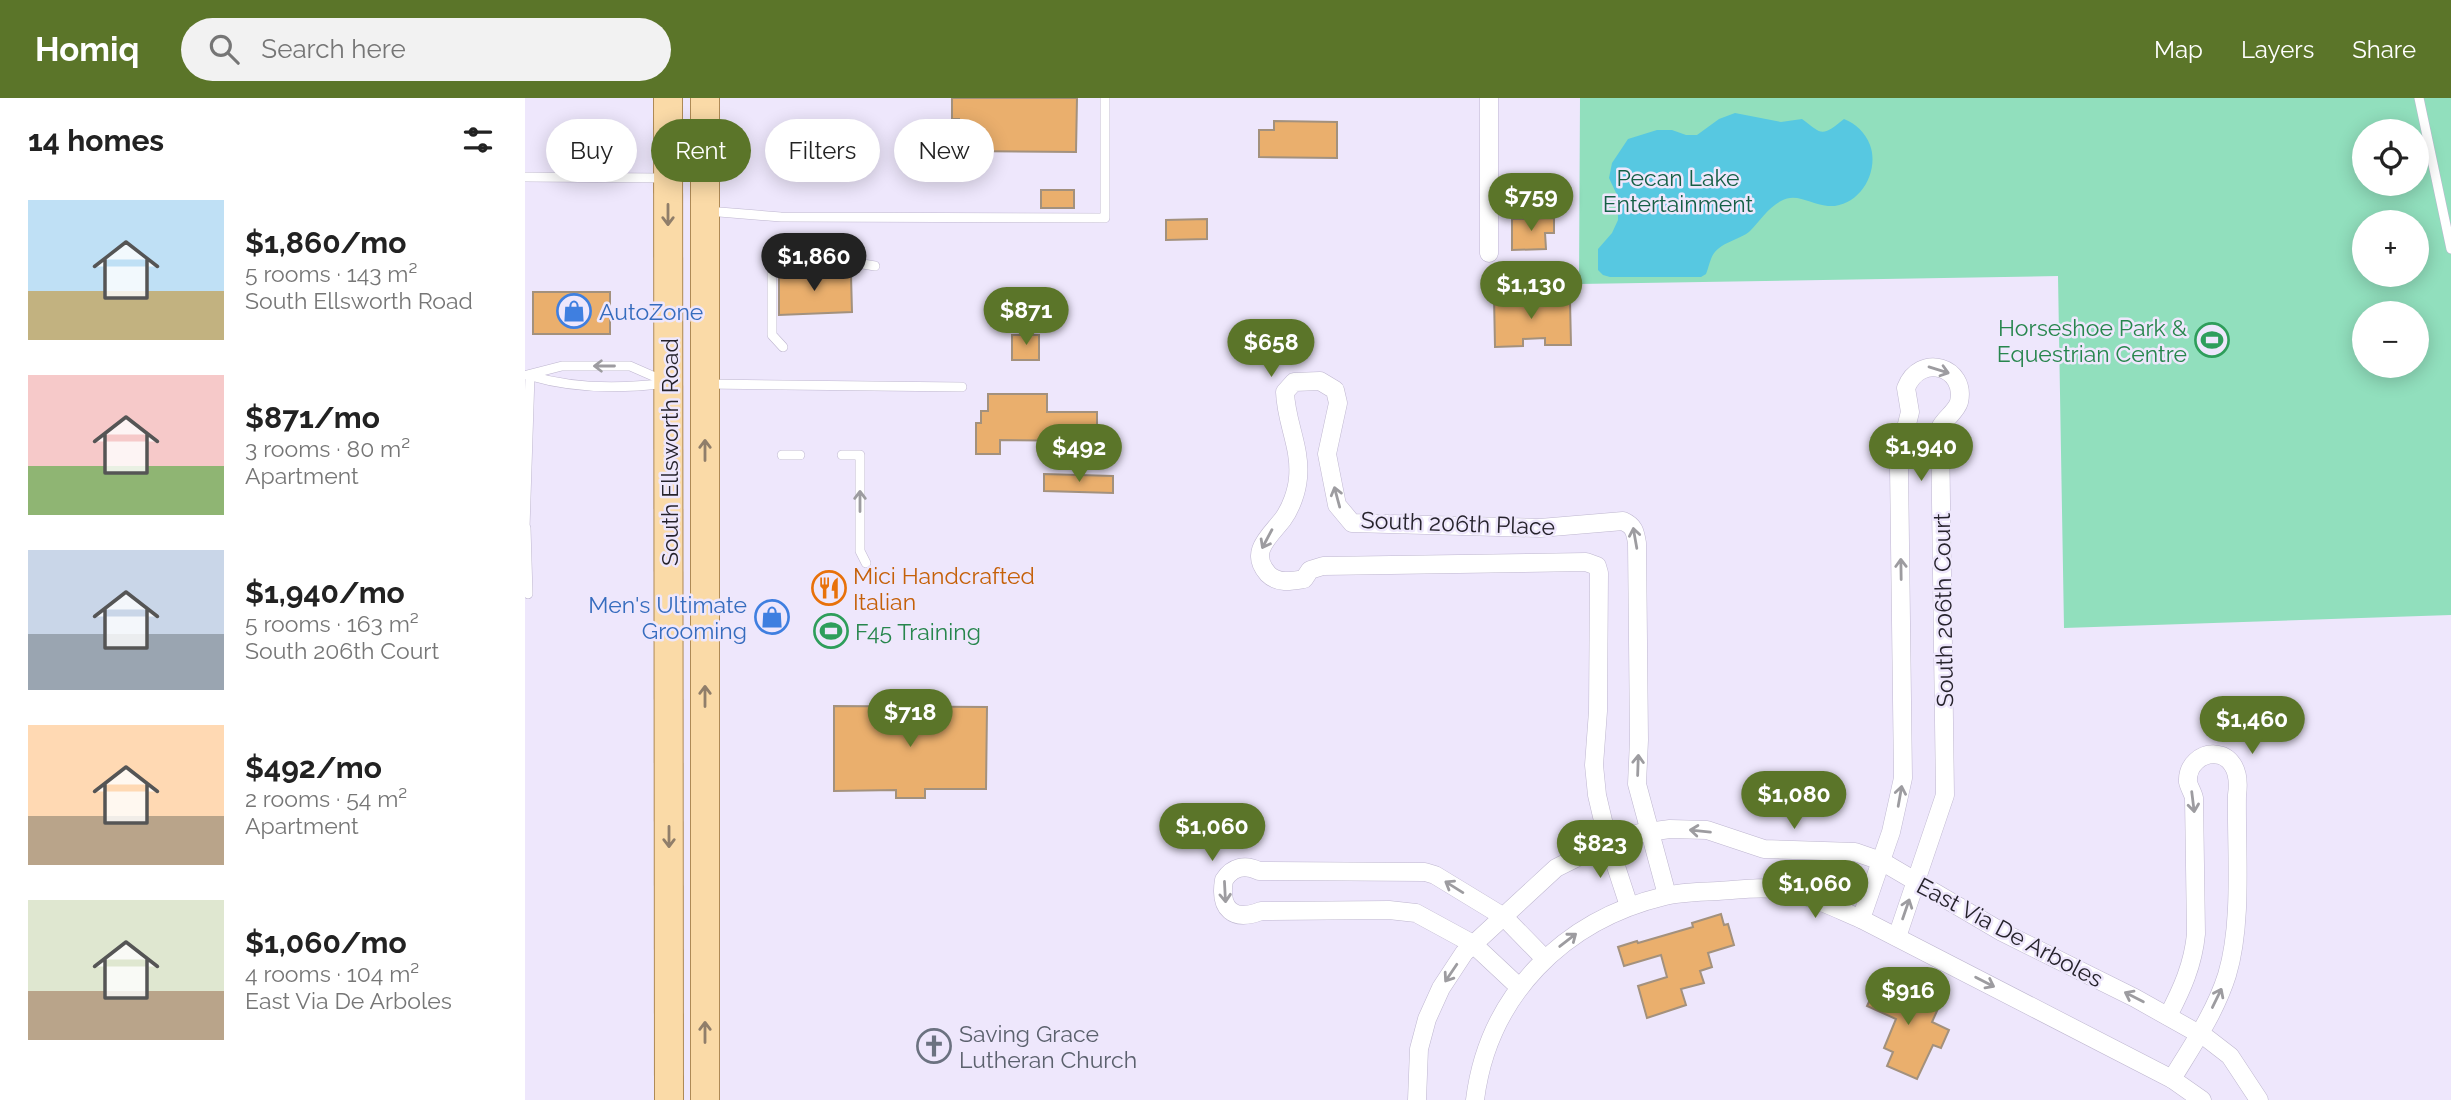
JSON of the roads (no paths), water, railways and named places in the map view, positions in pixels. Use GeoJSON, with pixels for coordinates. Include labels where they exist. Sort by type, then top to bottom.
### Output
{"type":"FeatureCollection","features":[{"type":"Feature","properties":{"kind":"main road","name":"South Ellsworth Road"},"geometry":{"type":"LineString","coordinates":[[669,98],[669,119]]}},
{"type":"Feature","properties":{"kind":"main road","name":"South Ellsworth Road"},"geometry":{"type":"LineString","coordinates":[[705,98],[705,1100]]}},
{"type":"Feature","properties":{"kind":"main road","name":"South Ellsworth Road"},"geometry":{"type":"LineString","coordinates":[[669,182],[669,1100]]}},
{"type":"Feature","properties":{"kind":"main road"},"geometry":{"type":"LineString","coordinates":[[669,383],[705,384]]}},
{"type":"Feature","properties":{"kind":"main road"},"geometry":{"type":"LineString","coordinates":[[669,769],[705,764]]}},
{"type":"Feature","properties":{"kind":"street"},"geometry":{"type":"LineString","coordinates":[[1489,98],[1489,253]]}},
{"type":"Feature","properties":{"kind":"street","name":"South 206th Court"},"geometry":{"type":"LineString","coordinates":[[1861,919],[1898,811],[1903,778],[1899,466],[1910,412],[1906,388],[1916,371],[1937,367],[1954,378],[1959,403],[1940,428],[1945,795],[1897,937]]}},
{"type":"Feature","properties":{"kind":"street","name":"South 206th Place"},"geometry":{"type":"LineString","coordinates":[[1608,842],[1597,795],[1594,765],[1598,711],[1597,566],[1586,562],[1323,566],[1310,570],[1304,579],[1290,582],[1273,579],[1263,569],[1259,555],[1269,532],[1284,518],[1295,493],[1298,478],[1297,444],[1285,407],[1285,392],[1294,382],[1320,381],[1335,390],[1338,403],[1328,454],[1337,505],[1352,523],[1540,528],[1623,521],[1632,525],[1637,543],[1637,784],[1650,831]]}},
{"type":"Feature","properties":{"kind":"street"},"geometry":{"type":"LineString","coordinates":[[2168,1016],[2186,981],[2194,955],[2196,934],[2194,798],[2188,781],[2193,763],[2207,754],[2222,755],[2235,766],[2239,779],[2234,946],[2221,992],[2200,1034],[2172,1079]]}},
{"type":"Feature","properties":{"kind":"street","name":"East Via De Arboles"},"geometry":{"type":"LineString","coordinates":[[1417,1100],[1419,1049],[1427,1019],[1441,988],[1464,953],[1556,868],[1608,842],[1650,831],[1670,829],[1707,830],[1764,849],[1855,852],[1881,862],[2001,932],[2200,1034],[2230,1056],[2259,1100]]}},
{"type":"Feature","properties":{"kind":"street"},"geometry":{"type":"LineString","coordinates":[[1650,831],[1667,895]]}},
{"type":"Feature","properties":{"kind":"street"},"geometry":{"type":"LineString","coordinates":[[1608,842],[1629,906]]}},
{"type":"Feature","properties":{"kind":"street"},"geometry":{"type":"LineString","coordinates":[[1519,986],[1473,944],[1437,923],[1406,911],[1261,911],[1244,916],[1237,915],[1227,908],[1224,902],[1224,880],[1231,871],[1243,866],[1259,871],[1425,872],[1435,875],[1504,918],[1545,959]]}},
{"type":"Feature","properties":{"kind":"street"},"geometry":{"type":"LineString","coordinates":[[1475,1100],[1483,1059],[1519,986],[1545,959],[1586,927],[1629,906],[1667,895],[1779,890],[1811,897],[1861,919],[2172,1079],[2202,1100]]}},
{"type":"Feature","properties":{"kind":"lane"},"geometry":{"type":"LineString","coordinates":[[705,211],[781,218],[1105,218],[1105,98]]}},
{"type":"Feature","properties":{"kind":"lane"},"geometry":{"type":"LineString","coordinates":[[2419,98],[2451,248]]}},
{"type":"Feature","properties":{"kind":"lane"},"geometry":{"type":"LineString","coordinates":[[525,177],[651,178]]}},
{"type":"Feature","properties":{"kind":"lane"},"geometry":{"type":"LineString","coordinates":[[783,347],[772,335],[772,269],[781,263],[876,266]]}},
{"type":"Feature","properties":{"kind":"lane"},"geometry":{"type":"LineString","coordinates":[[527,375],[562,366],[630,366],[669,383]]}},
{"type":"Feature","properties":{"kind":"lane"},"geometry":{"type":"LineString","coordinates":[[527,375],[560,384],[634,387],[669,383]]}},
{"type":"Feature","properties":{"kind":"lane"},"geometry":{"type":"LineString","coordinates":[[527,375],[528,594]]}},
{"type":"Feature","properties":{"kind":"lane"},"geometry":{"type":"LineString","coordinates":[[705,384],[962,387]]}},
{"type":"Feature","properties":{"kind":"lane"},"geometry":{"type":"LineString","coordinates":[[782,455],[800,455]]}},
{"type":"Feature","properties":{"kind":"lane"},"geometry":{"type":"LineString","coordinates":[[842,455],[860,455],[860,551],[866,564]]}},
{"type":"Feature","properties":{"kind":"water"},"geometry":{"type":"Polygon","coordinates":[[[1735,113],[1781,122],[1802,119],[1822,132],[1844,119],[1863,132],[1868,140],[1872,155],[1869,177],[1858,195],[1839,205],[1828,206],[1793,198],[1781,201],[1750,231],[1718,249],[1706,274],[1701,277],[1603,275],[1598,270],[1598,249],[1612,233],[1618,220],[1618,197],[1609,178],[1612,163],[1628,139],[1657,130],[1697,135],[1719,119],[1735,113]]]}},
{"type":"Feature","properties":{"kind":"place","name":"AutoZone"},"geometry":{"type":"Point","coordinates":[574,311]}},
{"type":"Feature","properties":{"kind":"place","name":"Horseshoe Park & Equestrian Centre"},"geometry":{"type":"Point","coordinates":[2212,340]}},
{"type":"Feature","properties":{"kind":"place","name":"Mici Handcrafted Italian"},"geometry":{"type":"Point","coordinates":[829,588]}},
{"type":"Feature","properties":{"kind":"place","name":"Men's Ultimate Grooming"},"geometry":{"type":"Point","coordinates":[772,617]}},
{"type":"Feature","properties":{"kind":"place","name":"F45 Training"},"geometry":{"type":"Point","coordinates":[831,631]}},
{"type":"Feature","properties":{"kind":"place","name":"Saving Grace Lutheran Church"},"geometry":{"type":"Point","coordinates":[934,1046]}},
{"type":"Feature","properties":{"kind":"park label","name":"Pecan Lake Entertainment"},"geometry":{"type":"Point","coordinates":[1678,190]}}]}
